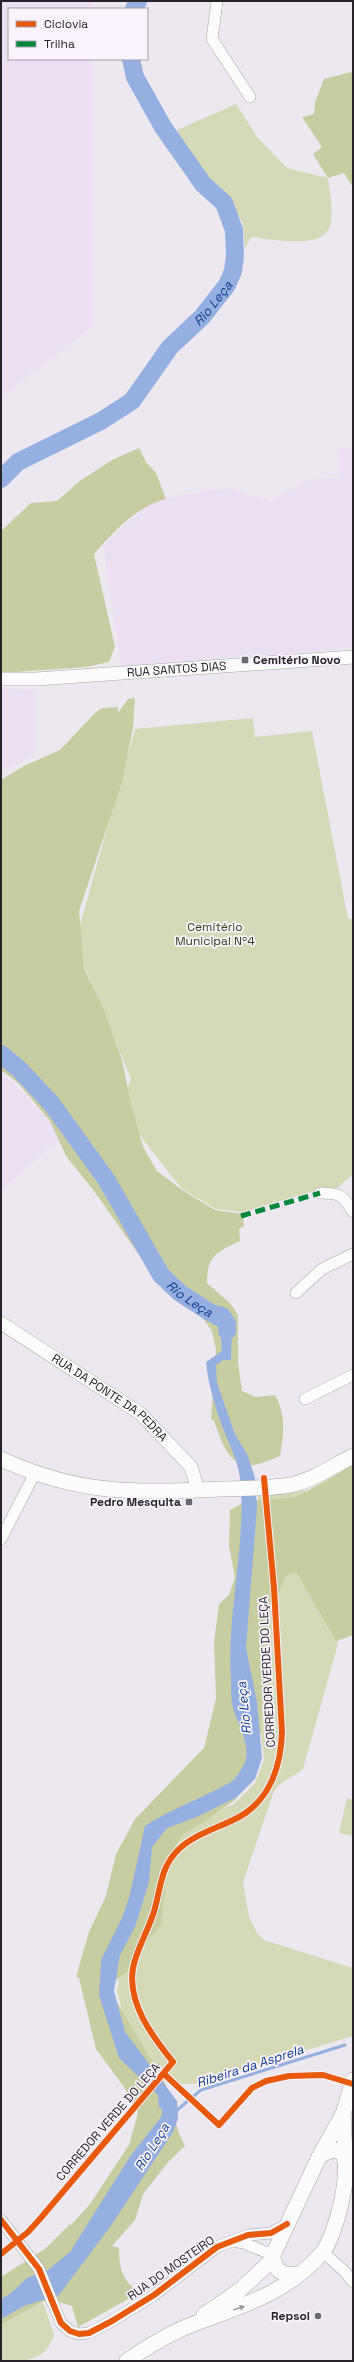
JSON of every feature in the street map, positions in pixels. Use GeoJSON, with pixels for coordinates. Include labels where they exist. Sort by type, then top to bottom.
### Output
{"type":"FeatureCollection","features":[{"type":"Feature","properties":{"kind":"main road"},"geometry":{"type":"LineString","coordinates":[[1,1459],[35,1473],[108,1490],[198,1490],[290,1485],[310,1478],[353,1456]]}},
{"type":"Feature","properties":{"kind":"main road"},"geometry":{"type":"LineString","coordinates":[[189,2326],[240,2290],[273,2257],[319,2157],[343,2114],[353,2080]]}},
{"type":"Feature","properties":{"kind":"main road"},"geometry":{"type":"LineString","coordinates":[[127,2361],[147,2347],[189,2326],[253,2302],[281,2289],[323,2252],[341,2220],[352,2187],[352,2166],[349,2158],[343,2114]]}},
{"type":"Feature","properties":{"kind":"main road"},"geometry":{"type":"LineString","coordinates":[[319,2157],[332,2150],[349,2158]]}},
{"type":"Feature","properties":{"kind":"main road"},"geometry":{"type":"LineString","coordinates":[[273,2257],[280,2272],[293,2275],[300,2273]]}},
{"type":"Feature","properties":{"kind":"street"},"geometry":{"type":"LineString","coordinates":[[217,1],[212,39],[250,97]]}},
{"type":"Feature","properties":{"kind":"street","name":"RUA SANTOS DIAS"},"geometry":{"type":"LineString","coordinates":[[1,679],[36,679],[353,657]]}},
{"type":"Feature","properties":{"kind":"street"},"geometry":{"type":"LineString","coordinates":[[320,1193],[335,1193],[342,1196],[353,1212]]}},
{"type":"Feature","properties":{"kind":"street"},"geometry":{"type":"LineString","coordinates":[[296,1293],[322,1269],[353,1254]]}},
{"type":"Feature","properties":{"kind":"street","name":"RUA DA PONTE DA PEDRA"},"geometry":{"type":"LineString","coordinates":[[1,1323],[140,1414],[191,1467],[198,1490]]}},
{"type":"Feature","properties":{"kind":"street"},"geometry":{"type":"LineString","coordinates":[[305,1399],[353,1374]]}},
{"type":"Feature","properties":{"kind":"street"},"geometry":{"type":"LineString","coordinates":[[1,1539],[35,1473]]}},
{"type":"Feature","properties":{"kind":"street","name":"RUA DO MOSTEIRO"},"geometry":{"type":"LineString","coordinates":[[1,2220],[40,2269],[61,2323],[70,2331],[78,2334],[89,2333],[112,2321],[154,2295],[204,2255],[231,2241],[248,2235],[271,2233],[287,2224]]}},
{"type":"Feature","properties":{"kind":"street","name":"RUA DO MOSTEIRO"},"geometry":{"type":"LineString","coordinates":[[231,2241],[244,2243],[273,2257]]}},
{"type":"Feature","properties":{"kind":"street"},"geometry":{"type":"LineString","coordinates":[[257,2249],[258,2272]]}},
{"type":"Feature","properties":{"kind":"street"},"geometry":{"type":"LineString","coordinates":[[323,2252],[344,2271],[353,2282]]}},
{"type":"Feature","properties":{"kind":"shaded area"},"geometry":{"type":"Polygon","coordinates":[[[1,1],[93,1],[93,8],[8,8],[8,60],[93,60],[93,326],[1,397],[1,1]]]}},
{"type":"Feature","properties":{"kind":"shaded area"},"geometry":{"type":"Polygon","coordinates":[[[340,448],[353,448],[353,648],[121,666],[103,546],[152,500],[226,488],[271,501],[307,480],[338,478],[340,448]]]}},
{"type":"Feature","properties":{"kind":"shaded area"},"geometry":{"type":"Polygon","coordinates":[[[1,687],[35,691],[35,755],[1,771],[1,687]]]}},
{"type":"Feature","properties":{"kind":"shaded area"},"geometry":{"type":"Polygon","coordinates":[[[1,1073],[24,1094],[63,1136],[1,1190],[1,1073]]]}},
{"type":"Feature","properties":{"kind":"green space"},"geometry":{"type":"Polygon","coordinates":[[[351,72],[353,75],[353,187],[344,173],[328,178],[313,154],[322,147],[302,117],[314,114],[315,102],[324,79],[351,72]]]}},
{"type":"Feature","properties":{"kind":"green space"},"geometry":{"type":"Polygon","coordinates":[[[236,104],[258,138],[287,168],[328,178],[332,216],[328,231],[320,237],[297,242],[251,237],[245,249],[243,224],[231,202],[191,156],[177,130],[236,104]]]}},
{"type":"Feature","properties":{"kind":"green space"},"geometry":{"type":"Polygon","coordinates":[[[139,448],[146,462],[156,473],[166,499],[135,514],[109,537],[94,554],[115,647],[109,662],[86,667],[1,673],[1,531],[31,503],[57,501],[81,480],[114,459],[139,448]]]}},
{"type":"Feature","properties":{"kind":"green space"},"geometry":{"type":"Polygon","coordinates":[[[135,698],[133,728],[122,782],[79,911],[84,968],[104,1010],[122,1060],[131,1104],[143,1147],[157,1171],[182,1190],[215,1210],[243,1214],[244,1226],[239,1229],[240,1241],[225,1248],[211,1260],[207,1274],[207,1283],[231,1304],[238,1315],[238,1363],[242,1391],[256,1397],[275,1395],[281,1409],[283,1432],[280,1456],[254,1465],[245,1465],[232,1458],[223,1444],[214,1421],[211,1419],[216,1350],[212,1331],[185,1294],[163,1282],[142,1259],[94,1191],[66,1156],[50,1121],[18,1083],[1,1070],[1,780],[24,766],[60,750],[97,711],[103,708],[118,707],[118,713],[128,699],[135,698]]]}},
{"type":"Feature","properties":{"kind":"green space","name":"Cemitério Municipal Nº4"},"geometry":{"type":"Polygon","coordinates":[[[253,718],[255,737],[312,731],[348,919],[353,919],[353,1174],[337,1188],[314,1191],[242,1212],[216,1209],[182,1189],[112,1100],[129,1085],[131,1079],[75,943],[135,729],[253,718]]]}},
{"type":"Feature","properties":{"kind":"green space"},"geometry":{"type":"Polygon","coordinates":[[[353,1464],[353,1635],[336,1641],[297,1573],[286,1575],[265,1625],[261,1732],[236,1799],[207,1820],[182,1835],[168,1859],[161,1925],[148,1940],[134,1965],[108,1987],[166,2085],[178,2131],[185,2146],[169,2161],[143,2194],[135,2220],[112,2246],[119,2248],[121,2268],[126,2279],[141,2292],[78,2327],[72,2306],[48,2299],[1,2325],[1,2277],[46,2248],[70,2224],[71,2225],[90,2204],[129,2145],[138,2113],[124,2087],[96,2049],[79,1978],[76,1977],[89,1932],[106,1896],[116,1854],[135,1819],[204,1748],[216,1698],[214,1642],[219,1604],[229,1595],[235,1577],[229,1546],[230,1510],[247,1501],[293,1498],[326,1482],[353,1464]]]}},
{"type":"Feature","properties":{"kind":"green space"},"geometry":{"type":"Polygon","coordinates":[[[338,1473],[349,1476],[339,1634],[336,1651],[303,1769],[280,1784],[274,1791],[243,1882],[249,1917],[257,1933],[264,1940],[353,1968],[353,2036],[194,2084],[181,2084],[172,2076],[160,2073],[127,2031],[117,1991],[123,1957],[171,1830],[234,1804],[255,1783],[264,1760],[252,1656],[258,1495],[308,1490],[338,1473]]]}},
{"type":"Feature","properties":{"kind":"green space"},"geometry":{"type":"Polygon","coordinates":[[[347,1798],[353,1800],[353,1836],[339,1833],[347,1798]]]}},
{"type":"Feature","properties":{"kind":"green space"},"geometry":{"type":"Polygon","coordinates":[[[43,2302],[54,2335],[50,2344],[40,2355],[33,2358],[18,2361],[1,2361],[1,2325],[43,2302]]]}},
{"type":"Feature","properties":{"kind":"water"},"geometry":{"type":"Polygon","coordinates":[[[217,1308],[232,1316],[231,1360],[223,1360],[216,1365],[217,1383],[235,1434],[248,1456],[255,1478],[257,1507],[246,1648],[257,1702],[262,1758],[255,1779],[237,1797],[199,1816],[167,1828],[152,1847],[149,1882],[135,1927],[120,1955],[114,1991],[125,2032],[177,2101],[178,2119],[173,2132],[110,2227],[59,2295],[24,2306],[1,2319],[1,2299],[10,2294],[27,2278],[48,2270],[70,2252],[131,2155],[162,2116],[162,2109],[159,2107],[158,2095],[119,2058],[99,1995],[101,1960],[122,1918],[129,1898],[145,1826],[231,1782],[243,1767],[246,1758],[243,1734],[232,1704],[230,1655],[233,1604],[241,1528],[240,1478],[235,1458],[214,1403],[206,1362],[222,1351],[220,1327],[212,1324],[217,1308]]]}},
{"type":"Feature","properties":{"kind":"waterway","name":"Rio Leça"},"geometry":{"type":"LineString","coordinates":[[134,8],[138,1]]}},
{"type":"Feature","properties":{"kind":"waterway","name":"Rio Leça"},"geometry":{"type":"LineString","coordinates":[[1,479],[18,462],[101,421],[132,401],[170,347],[202,317],[227,285],[233,271],[235,256],[234,230],[224,203],[203,184],[163,127],[135,77],[131,60]]}},
{"type":"Feature","properties":{"kind":"waterway","name":"Rio Leça"},"geometry":{"type":"LineString","coordinates":[[1,1054],[19,1069],[51,1103],[106,1179],[161,1275],[180,1293],[211,1313],[222,1316],[227,1324],[227,1331]]}},
{"type":"Feature","properties":{"kind":"waterway","name":"Ribeira da Asprela"},"geometry":{"type":"LineString","coordinates":[[176,2111],[201,2090],[345,2045]]}},
{"type":"Feature","properties":{"kind":"marked path"},"geometry":{"type":"LineString","coordinates":[[241,1216],[320,1193]]}},
{"type":"Feature","properties":{"kind":"cycle path","name":"CORREDOR VERDE DO LEÇA"},"geometry":{"type":"LineString","coordinates":[[1,2254],[28,2232],[39,2220],[173,2062],[157,2041],[143,2018],[137,2006],[132,1981],[135,1960],[153,1915],[162,1877],[172,1856],[184,1844],[250,1810],[266,1792],[272,1781],[279,1757],[282,1732],[274,1588],[264,1478]]}},
{"type":"Feature","properties":{"kind":"cycle path","name":"CORREDOR VERDE DO LEÇA"},"geometry":{"type":"LineString","coordinates":[[164,2074],[219,2125],[252,2088],[266,2081],[289,2076],[323,2075],[353,2084]]}},
{"type":"Feature","properties":{"kind":"cycle path"},"geometry":{"type":"LineString","coordinates":[[1,2220],[39,2269],[61,2323],[70,2331],[79,2334],[89,2333],[112,2321],[154,2295],[217,2247],[248,2235],[271,2233],[287,2224]]}},
{"type":"Feature","properties":{"kind":"place","name":"Cemitério Novo"},"geometry":{"type":"Point","coordinates":[245,660]}},
{"type":"Feature","properties":{"kind":"place","name":"Pedro Mesquita"},"geometry":{"type":"Point","coordinates":[189,1502]}},
{"type":"Feature","properties":{"kind":"place","name":"Repsol"},"geometry":{"type":"Point","coordinates":[318,2316]}}]}
